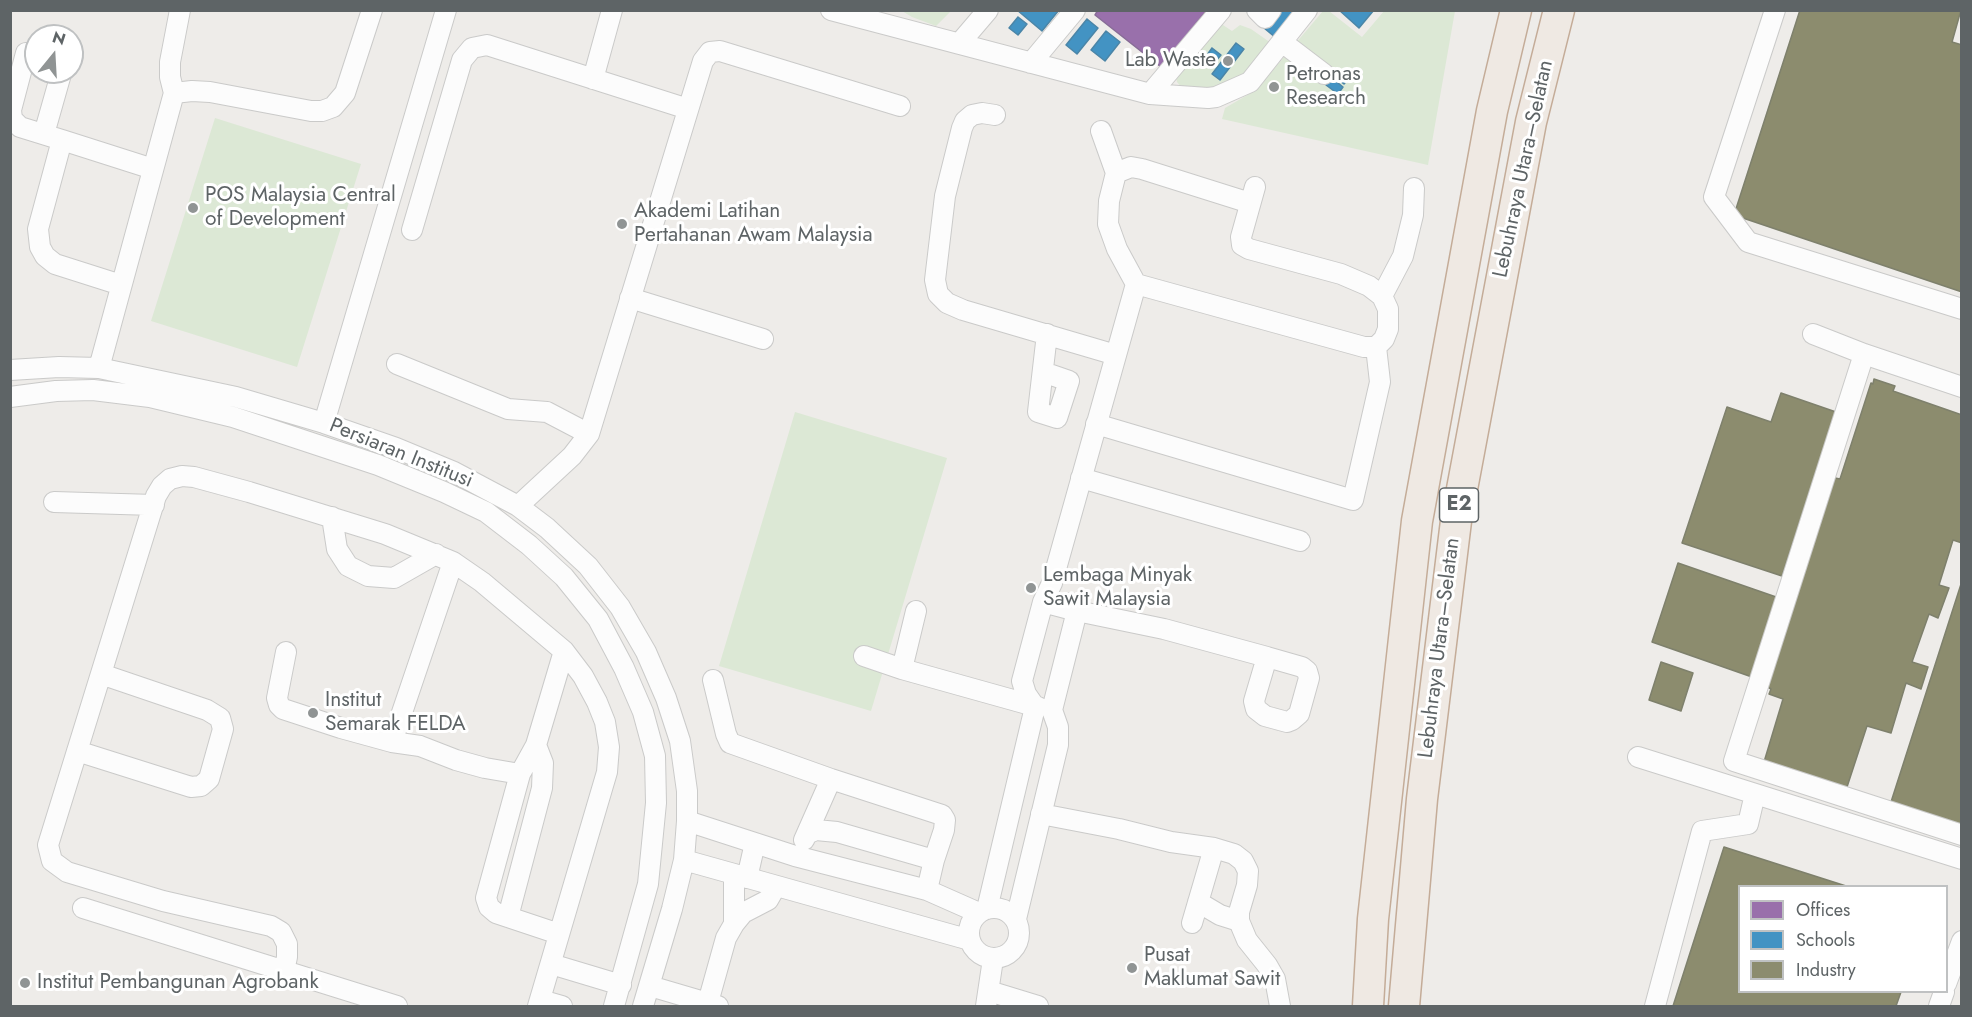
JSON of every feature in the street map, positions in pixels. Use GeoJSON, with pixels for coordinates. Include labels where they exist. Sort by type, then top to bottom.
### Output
{"type":"FeatureCollection","features":[{"type":"Feature","properties":{"kind":"highway","name":"Lebuhraya Utara–Selatan"},"geometry":{"type":"LineString","coordinates":[[1368,1006],[1373,919],[1417,521],[1492,111],[1516,10]]}},
{"type":"Feature","properties":{"kind":"highway","name":"Lebuhraya Utara–Selatan"},"geometry":{"type":"LineString","coordinates":[[1404,1006],[1422,799],[1456,521],[1531,122],[1559,10]]}},
{"type":"Feature","properties":{"kind":"street"},"geometry":{"type":"LineString","coordinates":[[99,368],[174,93],[170,77],[170,62],[180,10]]}},
{"type":"Feature","properties":{"kind":"street"},"geometry":{"type":"LineString","coordinates":[[174,93],[210,92],[311,111],[322,111],[333,107],[345,93],[372,10]]}},
{"type":"Feature","properties":{"kind":"street"},"geometry":{"type":"LineString","coordinates":[[324,423],[446,10]]}},
{"type":"Feature","properties":{"kind":"street"},"geometry":{"type":"LineString","coordinates":[[593,79],[612,10]]}},
{"type":"Feature","properties":{"kind":"street"},"geometry":{"type":"LineString","coordinates":[[831,10],[861,14],[959,44],[1150,94],[1170,97],[1216,97],[1250,82],[1308,10]]}},
{"type":"Feature","properties":{"kind":"street"},"geometry":{"type":"LineString","coordinates":[[959,44],[988,10]]}},
{"type":"Feature","properties":{"kind":"street"},"geometry":{"type":"LineString","coordinates":[[1031,63],[1075,10]]}},
{"type":"Feature","properties":{"kind":"street"},"geometry":{"type":"LineString","coordinates":[[1150,94],[1221,10]]}},
{"type":"Feature","properties":{"kind":"street"},"geometry":{"type":"LineString","coordinates":[[1257,10],[1265,18],[1271,10]]}},
{"type":"Feature","properties":{"kind":"street"},"geometry":{"type":"LineString","coordinates":[[1775,10],[1714,197],[1748,242],[1962,309]]}},
{"type":"Feature","properties":{"kind":"street"},"geometry":{"type":"LineString","coordinates":[[1282,42],[1324,74]]}},
{"type":"Feature","properties":{"kind":"street"},"geometry":{"type":"LineString","coordinates":[[412,230],[462,60],[472,48],[487,45],[688,109]]}},
{"type":"Feature","properties":{"kind":"street"},"geometry":{"type":"LineString","coordinates":[[518,506],[572,456],[589,434],[688,109],[703,62],[710,52],[720,51],[900,106]]}},
{"type":"Feature","properties":{"kind":"street"},"geometry":{"type":"LineString","coordinates":[[24,61],[11,110],[12,119],[20,127],[153,169]]}},
{"type":"Feature","properties":{"kind":"street"},"geometry":{"type":"LineString","coordinates":[[60,84],[38,230],[40,247],[45,256],[55,264],[120,285]]}},
{"type":"Feature","properties":{"kind":"street"},"geometry":{"type":"LineString","coordinates":[[994,115],[982,113],[972,115],[965,121],[962,128],[945,196],[935,280],[938,294],[947,303],[963,310],[1116,355]]}},
{"type":"Feature","properties":{"kind":"street"},"geometry":{"type":"LineString","coordinates":[[1077,611],[1043,708],[983,911],[970,925],[970,940],[978,953],[993,959],[1007,956],[1017,946],[1020,933],[1016,920],[1058,745],[1058,728],[1043,708],[1026,694],[1022,681],[1042,602],[1052,583],[1136,284],[1117,249],[1108,224],[1109,201],[1116,173],[1101,131]]}},
{"type":"Feature","properties":{"kind":"street"},"geometry":{"type":"LineString","coordinates":[[1116,173],[1131,167],[1253,195],[1241,237],[1242,245],[1249,249],[1341,274],[1369,286],[1382,296],[1388,309],[1389,329],[1384,339],[1376,347],[1364,347],[1136,284]]}},
{"type":"Feature","properties":{"kind":"street"},"geometry":{"type":"LineString","coordinates":[[1382,296],[1403,256],[1413,215],[1414,188]]}},
{"type":"Feature","properties":{"kind":"street"},"geometry":{"type":"LineString","coordinates":[[630,298],[763,339]]}},
{"type":"Feature","properties":{"kind":"street"},"geometry":{"type":"LineString","coordinates":[[1043,372],[1047,334]]}},
{"type":"Feature","properties":{"kind":"street"},"geometry":{"type":"LineString","coordinates":[[1813,334],[1962,387]]}},
{"type":"Feature","properties":{"kind":"street"},"geometry":{"type":"LineString","coordinates":[[1096,424],[1353,500],[1380,382],[1376,347]]}},
{"type":"Feature","properties":{"kind":"street"},"geometry":{"type":"LineString","coordinates":[[1864,354],[1734,761],[1962,835]]}},
{"type":"Feature","properties":{"kind":"street"},"geometry":{"type":"LineString","coordinates":[[397,364],[508,409],[547,412],[589,434]]}},
{"type":"Feature","properties":{"kind":"street","name":"Persiaran Institusi"},"geometry":{"type":"LineString","coordinates":[[10,370],[59,366],[99,368],[236,397],[324,423],[396,448],[454,472],[518,506],[547,528],[588,566],[620,607],[646,652],[666,698],[680,741],[687,791],[684,860],[643,1006]]}},
{"type":"Feature","properties":{"kind":"street","name":"Persiaran Institusi"},"geometry":{"type":"LineString","coordinates":[[10,397],[56,391],[93,390],[150,397],[233,417],[378,465],[486,512],[529,545],[564,577],[598,620],[624,668],[643,712],[655,756],[656,803],[648,884],[614,1006]]}},
{"type":"Feature","properties":{"kind":"street"},"geometry":{"type":"LineString","coordinates":[[284,972],[287,944],[281,933],[271,926],[163,901],[67,872],[52,861],[48,845],[154,505],[162,486],[170,479],[182,476],[194,477],[249,492],[332,517],[385,534],[444,558],[482,582],[564,651],[583,676],[605,722],[609,747],[607,772],[540,1003],[562,1006]]}},
{"type":"Feature","properties":{"kind":"street"},"geometry":{"type":"LineString","coordinates":[[1081,478],[1300,541]]}},
{"type":"Feature","properties":{"kind":"street"},"geometry":{"type":"LineString","coordinates":[[54,502],[154,505]]}},
{"type":"Feature","properties":{"kind":"street"},"geometry":{"type":"LineString","coordinates":[[332,517],[337,549],[348,566],[368,576],[394,578],[444,558]]}},
{"type":"Feature","properties":{"kind":"street"},"geometry":{"type":"LineString","coordinates":[[392,742],[444,558]]}},
{"type":"Feature","properties":{"kind":"street"},"geometry":{"type":"LineString","coordinates":[[1052,583],[1077,611]]}},
{"type":"Feature","properties":{"kind":"street"},"geometry":{"type":"LineString","coordinates":[[1042,602],[1164,629],[1267,657]]}},
{"type":"Feature","properties":{"kind":"street"},"geometry":{"type":"LineString","coordinates":[[902,669],[916,611]]}},
{"type":"Feature","properties":{"kind":"street"},"geometry":{"type":"LineString","coordinates":[[559,934],[496,913],[489,907],[486,898],[520,774],[536,745],[564,651]]}},
{"type":"Feature","properties":{"kind":"street"},"geometry":{"type":"LineString","coordinates":[[286,652],[277,698],[279,705],[284,709],[392,742],[420,746],[475,765],[520,774]]}},
{"type":"Feature","properties":{"kind":"street"},"geometry":{"type":"LineString","coordinates":[[864,656],[902,669],[1043,708]]}},
{"type":"Feature","properties":{"kind":"street"},"geometry":{"type":"LineString","coordinates":[[77,751],[190,787],[201,786],[209,779],[223,729],[220,718],[207,710],[101,674]]}},
{"type":"Feature","properties":{"kind":"street"},"geometry":{"type":"LineString","coordinates":[[713,680],[730,743],[942,815],[945,820],[944,830],[927,890]]}},
{"type":"Feature","properties":{"kind":"street"},"geometry":{"type":"LineString","coordinates":[[508,917],[542,788],[543,763],[536,745]]}},
{"type":"Feature","properties":{"kind":"street"},"geometry":{"type":"LineString","coordinates":[[1638,757],[1962,859]]}},
{"type":"Feature","properties":{"kind":"street"},"geometry":{"type":"LineString","coordinates":[[802,845],[831,779]]}},
{"type":"Feature","properties":{"kind":"street"},"geometry":{"type":"LineString","coordinates":[[1655,1006],[1702,831],[1748,824],[1755,794]]}},
{"type":"Feature","properties":{"kind":"street"},"geometry":{"type":"LineString","coordinates":[[1041,814],[1171,842],[1214,848],[1234,854],[1248,871],[1239,921],[1247,940],[1275,979],[1280,1006]]}},
{"type":"Feature","properties":{"kind":"street"},"geometry":{"type":"LineString","coordinates":[[687,821],[754,843],[802,845],[816,830],[837,832],[934,860]]}},
{"type":"Feature","properties":{"kind":"street"},"geometry":{"type":"LineString","coordinates":[[724,833],[743,830],[802,845],[983,911],[1003,909],[1016,920]]}},
{"type":"Feature","properties":{"kind":"street"},"geometry":{"type":"LineString","coordinates":[[734,924],[741,876],[754,843]]}},
{"type":"Feature","properties":{"kind":"street"},"geometry":{"type":"LineString","coordinates":[[1192,923],[1214,848]]}},
{"type":"Feature","properties":{"kind":"street"},"geometry":{"type":"LineString","coordinates":[[684,860],[970,940]]}},
{"type":"Feature","properties":{"kind":"street"},"geometry":{"type":"LineString","coordinates":[[650,986],[711,1006],[726,938],[744,913],[768,900],[776,886]]}},
{"type":"Feature","properties":{"kind":"street"},"geometry":{"type":"LineString","coordinates":[[1198,902],[1220,915],[1239,921]]}},
{"type":"Feature","properties":{"kind":"street"},"geometry":{"type":"LineString","coordinates":[[83,908],[397,1006]]}},
{"type":"Feature","properties":{"kind":"street"},"geometry":{"type":"LineString","coordinates":[[1948,981],[1962,941]]}},
{"type":"Feature","properties":{"kind":"street"},"geometry":{"type":"LineString","coordinates":[[993,959],[987,999],[1038,1006]]}},
{"type":"Feature","properties":{"kind":"street"},"geometry":{"type":"LineString","coordinates":[[551,964],[621,985]]}},
{"type":"Feature","properties":{"kind":"green space"},"geometry":{"type":"Polygon","coordinates":[[[902,11],[951,11],[936,26],[902,11]]]}},
{"type":"Feature","properties":{"kind":"green space"},"geometry":{"type":"Polygon","coordinates":[[[1323,11],[1329,11],[1362,37],[1384,11],[1455,11],[1428,165],[1222,119],[1225,108],[1256,90],[1323,11]]]}},
{"type":"Feature","properties":{"kind":"green space"},"geometry":{"type":"Polygon","coordinates":[[[1217,21],[1232,31],[1240,25],[1251,29],[1271,43],[1242,79],[1217,91],[1182,88],[1175,74],[1217,21]]]}},
{"type":"Feature","properties":{"kind":"green space"},"geometry":{"type":"Polygon","coordinates":[[[215,118],[361,164],[297,367],[151,321],[215,118]]]}},
{"type":"Feature","properties":{"kind":"green space"},"geometry":{"type":"Polygon","coordinates":[[[795,412],[947,458],[871,711],[719,666],[795,412]]]}},
{"type":"Feature","properties":{"kind":"building: Offices"},"geometry":{"type":"Polygon","coordinates":[[[1098,10],[1207,10],[1161,67],[1095,15],[1098,10]]]}},
{"type":"Feature","properties":{"kind":"building: Schools"},"geometry":{"type":"Polygon","coordinates":[[[1017,10],[1059,10],[1042,31],[1017,10]]]}},
{"type":"Feature","properties":{"kind":"building: Schools"},"geometry":{"type":"Polygon","coordinates":[[[1279,10],[1300,10],[1276,38],[1264,28],[1279,10]]]}},
{"type":"Feature","properties":{"kind":"building: Schools"},"geometry":{"type":"Polygon","coordinates":[[[1339,10],[1374,10],[1359,28],[1339,10]]]}},
{"type":"Feature","properties":{"kind":"building: Schools"},"geometry":{"type":"Polygon","coordinates":[[[1018,17],[1027,24],[1018,35],[1009,28],[1018,17]]]}},
{"type":"Feature","properties":{"kind":"building: Schools"},"geometry":{"type":"Polygon","coordinates":[[[1087,19],[1098,28],[1077,54],[1066,45],[1087,19]]]}},
{"type":"Feature","properties":{"kind":"building: Schools"},"geometry":{"type":"Polygon","coordinates":[[[1106,31],[1120,42],[1105,61],[1091,50],[1106,31]]]}},
{"type":"Feature","properties":{"kind":"building: Schools","name":"Lab Waste"},"geometry":{"type":"Polygon","coordinates":[[[1236,43],[1244,49],[1220,80],[1212,74],[1236,43]]]}},
{"type":"Feature","properties":{"kind":"building: Schools","name":"Lab Waste"},"geometry":{"type":"Polygon","coordinates":[[[1212,48],[1221,55],[1210,68],[1202,62],[1212,48]]]}},
{"type":"Feature","properties":{"kind":"building: Schools"},"geometry":{"type":"Polygon","coordinates":[[[1338,70],[1349,78],[1344,84],[1333,76],[1338,70]]]}},
{"type":"Feature","properties":{"kind":"building: Schools"},"geometry":{"type":"Polygon","coordinates":[[[1332,78],[1343,87],[1338,94],[1326,85],[1332,78]]]}},
{"type":"Feature","properties":{"kind":"building: Industry"},"geometry":{"type":"Polygon","coordinates":[[[1800,10],[1961,10],[1952,42],[1962,45],[1962,292],[1734,215],[1800,10]]]}},
{"type":"Feature","properties":{"kind":"building: Industry"},"geometry":{"type":"Polygon","coordinates":[[[1874,379],[1895,386],[1893,391],[1962,415],[1962,543],[1953,540],[1939,585],[1949,588],[1938,618],[1929,614],[1912,662],[1928,667],[1921,689],[1906,683],[1891,733],[1867,726],[1846,790],[1764,762],[1783,699],[1769,694],[1771,689],[1766,686],[1835,478],[1840,479],[1874,379]]]}},
{"type":"Feature","properties":{"kind":"building: Industry"},"geometry":{"type":"Polygon","coordinates":[[[1781,393],[1836,412],[1782,576],[1682,543],[1727,407],[1771,422],[1781,393]]]}},
{"type":"Feature","properties":{"kind":"building: Industry"},"geometry":{"type":"Polygon","coordinates":[[[1678,563],[1779,598],[1752,677],[1652,642],[1678,563]]]}},
{"type":"Feature","properties":{"kind":"building: Industry"},"geometry":{"type":"Polygon","coordinates":[[[1962,581],[1962,825],[1891,802],[1962,581]]]}},
{"type":"Feature","properties":{"kind":"building: Industry"},"geometry":{"type":"Polygon","coordinates":[[[1661,662],[1693,673],[1681,711],[1649,700],[1661,662]]]}},
{"type":"Feature","properties":{"kind":"building: Industry"},"geometry":{"type":"Polygon","coordinates":[[[1724,847],[1843,885],[1738,885],[1738,993],[1901,993],[1896,1006],[1673,1006],[1724,847]]]}},
{"type":"Feature","properties":{"kind":"place","name":"Lab Waste"},"geometry":{"type":"Point","coordinates":[1228,61]}},
{"type":"Feature","properties":{"kind":"place","name":"Petronas Research"},"geometry":{"type":"Point","coordinates":[1274,87]}},
{"type":"Feature","properties":{"kind":"place","name":"POS Malaysia Central of Development"},"geometry":{"type":"Point","coordinates":[193,208]}},
{"type":"Feature","properties":{"kind":"place","name":"Akademi Latihan Pertahanan Awam Malaysia"},"geometry":{"type":"Point","coordinates":[622,224]}},
{"type":"Feature","properties":{"kind":"place","name":"Lembaga Minyak Sawit Malaysia"},"geometry":{"type":"Point","coordinates":[1031,588]}},
{"type":"Feature","properties":{"kind":"place","name":"Institut Semarak FELDA"},"geometry":{"type":"Point","coordinates":[313,713]}},
{"type":"Feature","properties":{"kind":"place","name":"Pusat Maklumat Sawit"},"geometry":{"type":"Point","coordinates":[1132,968]}},
{"type":"Feature","properties":{"kind":"place","name":"Institut Pembangunan Agrobank"},"geometry":{"type":"Point","coordinates":[25,983]}}]}
